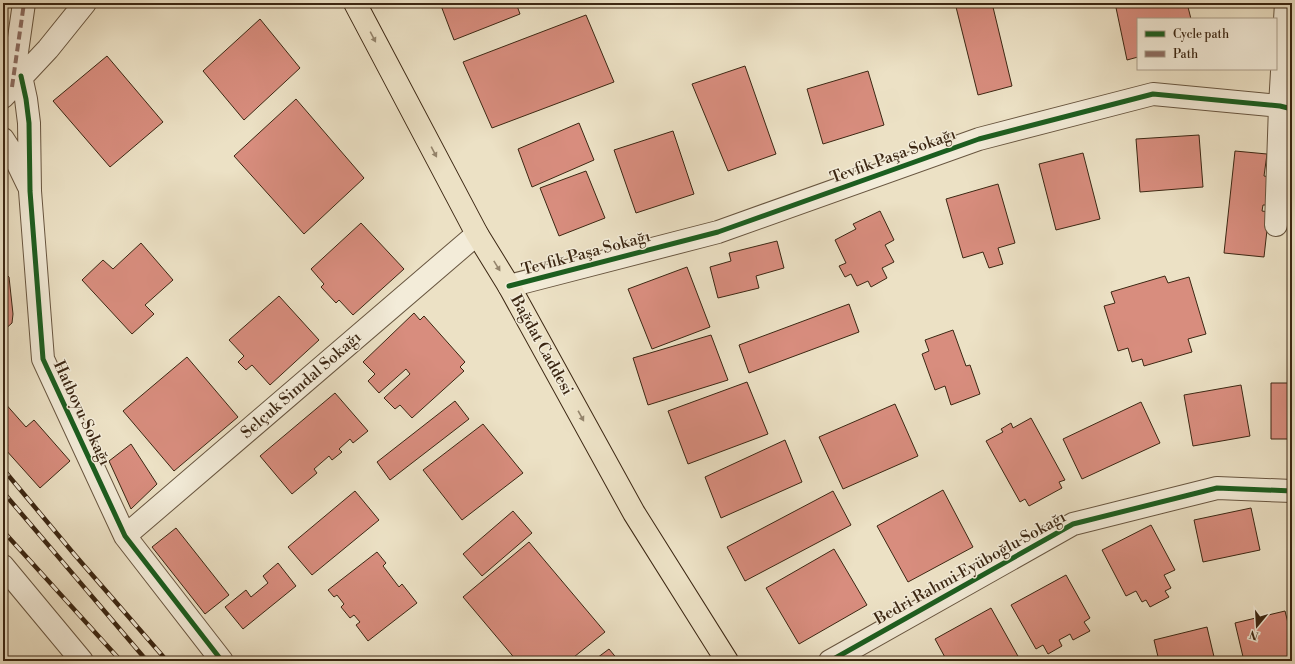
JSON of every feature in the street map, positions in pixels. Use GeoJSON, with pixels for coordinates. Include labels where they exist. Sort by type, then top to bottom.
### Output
{"type":"FeatureCollection","features":[{"type":"Feature","properties":{"kind":"main road","name":"Bağdat Caddesi"},"geometry":{"type":"LineString","coordinates":[[355,3],[477,234],[509,286],[634,513],[727,661]]}},
{"type":"Feature","properties":{"kind":"street"},"geometry":{"type":"LineString","coordinates":[[12,87],[24,3]]}},
{"type":"Feature","properties":{"kind":"street"},"geometry":{"type":"LineString","coordinates":[[12,87],[38,45],[71,3]]}},
{"type":"Feature","properties":{"kind":"street"},"geometry":{"type":"LineString","coordinates":[[12,87],[51,45],[84,3]]}},
{"type":"Feature","properties":{"kind":"street"},"geometry":{"type":"LineString","coordinates":[[1276,225],[1286,108],[1286,3]]}},
{"type":"Feature","properties":{"kind":"street","name":"Hatboyu Sokağı"},"geometry":{"type":"LineString","coordinates":[[12,87],[26,99],[29,123],[30,191],[43,359],[125,536],[219,657]]}},
{"type":"Feature","properties":{"kind":"street","name":"Tevfik Paşa Sokağı"},"geometry":{"type":"LineString","coordinates":[[509,286],[718,232],[979,139],[1153,94],[1286,108]]}},
{"type":"Feature","properties":{"kind":"street"},"geometry":{"type":"LineString","coordinates":[[3,139],[19,164],[30,191]]}},
{"type":"Feature","properties":{"kind":"street","name":"Selçuk Simdal Sokağı"},"geometry":{"type":"LineString","coordinates":[[125,536],[477,234]]}},
{"type":"Feature","properties":{"kind":"street","name":"Bedri Rahmi Eyüboğlu Sokağı"},"geometry":{"type":"LineString","coordinates":[[830,661],[1073,524],[1217,488],[1292,491]]}},
{"type":"Feature","properties":{"kind":"street"},"geometry":{"type":"LineString","coordinates":[[3,566],[82,661]]}},
{"type":"Feature","properties":{"kind":"building"},"geometry":{"type":"Polygon","coordinates":[[[440,3],[516,3],[520,14],[454,40],[440,3]]]}},
{"type":"Feature","properties":{"kind":"building"},"geometry":{"type":"Polygon","coordinates":[[[955,3],[992,3],[1012,86],[978,95],[955,3]]]}},
{"type":"Feature","properties":{"kind":"building"},"geometry":{"type":"Polygon","coordinates":[[[1115,3],[1187,3],[1191,18],[1137,18],[1137,57],[1127,60],[1115,3]]]}},
{"type":"Feature","properties":{"kind":"building"},"geometry":{"type":"Polygon","coordinates":[[[586,15],[614,82],[492,128],[463,62],[586,15]]]}},
{"type":"Feature","properties":{"kind":"building"},"geometry":{"type":"Polygon","coordinates":[[[260,19],[300,68],[244,120],[203,71],[260,19]]]}},
{"type":"Feature","properties":{"kind":"building"},"geometry":{"type":"Polygon","coordinates":[[[107,56],[163,122],[110,167],[53,101],[107,56]]]}},
{"type":"Feature","properties":{"kind":"building"},"geometry":{"type":"Polygon","coordinates":[[[745,66],[776,154],[728,171],[692,84],[745,66]]]}},
{"type":"Feature","properties":{"kind":"building"},"geometry":{"type":"Polygon","coordinates":[[[868,71],[884,125],[823,144],[807,89],[868,71]]]}},
{"type":"Feature","properties":{"kind":"building"},"geometry":{"type":"Polygon","coordinates":[[[296,99],[364,178],[304,234],[234,156],[296,99]]]}},
{"type":"Feature","properties":{"kind":"building"},"geometry":{"type":"Polygon","coordinates":[[[579,123],[594,160],[532,187],[518,149],[579,123]]]}},
{"type":"Feature","properties":{"kind":"building"},"geometry":{"type":"Polygon","coordinates":[[[673,131],[694,194],[636,213],[614,150],[673,131]]]}},
{"type":"Feature","properties":{"kind":"building"},"geometry":{"type":"Polygon","coordinates":[[[1199,135],[1203,187],[1140,192],[1136,139],[1199,135]]]}},
{"type":"Feature","properties":{"kind":"building"},"geometry":{"type":"Polygon","coordinates":[[[1235,151],[1267,154],[1264,176],[1270,177],[1267,205],[1263,205],[1262,211],[1269,212],[1264,257],[1224,253],[1235,151]]]}},
{"type":"Feature","properties":{"kind":"building"},"geometry":{"type":"Polygon","coordinates":[[[1083,153],[1100,219],[1056,230],[1039,164],[1083,153]]]}},
{"type":"Feature","properties":{"kind":"building"},"geometry":{"type":"Polygon","coordinates":[[[586,171],[605,218],[559,236],[540,188],[586,171]]]}},
{"type":"Feature","properties":{"kind":"building"},"geometry":{"type":"Polygon","coordinates":[[[998,184],[1015,243],[998,248],[1003,264],[989,268],[983,252],[963,258],[946,199],[998,184]]]}},
{"type":"Feature","properties":{"kind":"building"},"geometry":{"type":"Polygon","coordinates":[[[880,211],[894,240],[885,245],[894,262],[882,268],[887,278],[871,287],[868,281],[857,286],[851,274],[845,277],[839,266],[846,263],[835,240],[856,229],[853,224],[880,211]]]}},
{"type":"Feature","properties":{"kind":"building"},"geometry":{"type":"Polygon","coordinates":[[[361,223],[404,269],[353,315],[339,300],[336,303],[321,287],[324,284],[311,269],[361,223]]]}},
{"type":"Feature","properties":{"kind":"building"},"geometry":{"type":"Polygon","coordinates":[[[777,241],[784,268],[756,276],[759,288],[718,298],[710,267],[731,261],[729,253],[777,241]]]}},
{"type":"Feature","properties":{"kind":"building"},"geometry":{"type":"Polygon","coordinates":[[[141,243],[173,280],[145,305],[154,314],[132,334],[82,280],[103,260],[113,269],[141,243]]]}},
{"type":"Feature","properties":{"kind":"building"},"geometry":{"type":"Polygon","coordinates":[[[687,267],[710,327],[652,349],[628,289],[687,267]]]}},
{"type":"Feature","properties":{"kind":"building"},"geometry":{"type":"Polygon","coordinates":[[[3,271],[9,277],[13,314],[12,323],[3,331],[3,271]]]}},
{"type":"Feature","properties":{"kind":"building"},"geometry":{"type":"Polygon","coordinates":[[[1165,276],[1168,283],[1189,277],[1206,334],[1188,339],[1192,352],[1144,366],[1142,359],[1132,362],[1128,348],[1118,351],[1104,306],[1115,303],[1111,292],[1165,276]]]}},
{"type":"Feature","properties":{"kind":"building"},"geometry":{"type":"Polygon","coordinates":[[[279,296],[319,340],[270,385],[252,365],[246,370],[238,362],[244,356],[229,340],[279,296]]]}},
{"type":"Feature","properties":{"kind":"building"},"geometry":{"type":"Polygon","coordinates":[[[849,304],[859,332],[749,373],[739,345],[849,304]]]}},
{"type":"Feature","properties":{"kind":"building"},"geometry":{"type":"Polygon","coordinates":[[[414,313],[420,320],[424,316],[465,362],[460,367],[464,371],[412,418],[400,405],[395,409],[384,398],[410,374],[406,369],[379,393],[368,381],[375,374],[363,362],[414,313]]]}},
{"type":"Feature","properties":{"kind":"building"},"geometry":{"type":"Polygon","coordinates":[[[953,330],[966,366],[970,365],[980,394],[951,405],[945,386],[935,390],[922,354],[929,351],[925,340],[953,330]]]}},
{"type":"Feature","properties":{"kind":"building"},"geometry":{"type":"Polygon","coordinates":[[[711,335],[728,380],[648,405],[633,358],[711,335]]]}},
{"type":"Feature","properties":{"kind":"building"},"geometry":{"type":"Polygon","coordinates":[[[187,357],[238,417],[174,471],[123,411],[187,357]]]}},
{"type":"Feature","properties":{"kind":"building"},"geometry":{"type":"Polygon","coordinates":[[[747,382],[768,434],[688,464],[668,411],[747,382]]]}},
{"type":"Feature","properties":{"kind":"building"},"geometry":{"type":"Polygon","coordinates":[[[1271,383],[1292,383],[1292,439],[1271,439],[1271,383]]]}},
{"type":"Feature","properties":{"kind":"building"},"geometry":{"type":"Polygon","coordinates":[[[1241,385],[1250,436],[1193,446],[1184,395],[1241,385]]]}},
{"type":"Feature","properties":{"kind":"building"},"geometry":{"type":"Polygon","coordinates":[[[335,393],[368,431],[353,443],[350,439],[339,449],[342,452],[332,460],[329,456],[314,469],[317,473],[292,494],[260,456],[335,393]]]}},
{"type":"Feature","properties":{"kind":"building"},"geometry":{"type":"Polygon","coordinates":[[[3,401],[26,427],[34,420],[70,461],[40,488],[5,449],[8,446],[3,440],[3,401]]]}},
{"type":"Feature","properties":{"kind":"building"},"geometry":{"type":"Polygon","coordinates":[[[455,401],[469,419],[390,480],[377,462],[455,401]]]}},
{"type":"Feature","properties":{"kind":"building"},"geometry":{"type":"Polygon","coordinates":[[[1141,402],[1160,443],[1082,479],[1063,439],[1141,402]]]}},
{"type":"Feature","properties":{"kind":"building"},"geometry":{"type":"Polygon","coordinates":[[[895,404],[918,456],[843,489],[819,437],[895,404]]]}},
{"type":"Feature","properties":{"kind":"building"},"geometry":{"type":"Polygon","coordinates":[[[1031,418],[1065,480],[1059,482],[1062,488],[1029,506],[1025,499],[1020,502],[986,441],[1003,432],[1001,429],[1011,423],[1013,428],[1031,418]]]}},
{"type":"Feature","properties":{"kind":"building"},"geometry":{"type":"Polygon","coordinates":[[[483,424],[523,473],[462,520],[423,470],[483,424]]]}},
{"type":"Feature","properties":{"kind":"building"},"geometry":{"type":"Polygon","coordinates":[[[785,440],[802,482],[721,518],[705,477],[785,440]]]}},
{"type":"Feature","properties":{"kind":"building"},"geometry":{"type":"Polygon","coordinates":[[[131,444],[157,484],[131,509],[109,461],[131,444]]]}},
{"type":"Feature","properties":{"kind":"building"},"geometry":{"type":"Polygon","coordinates":[[[943,490],[973,547],[908,582],[877,526],[943,490]]]}},
{"type":"Feature","properties":{"kind":"building"},"geometry":{"type":"Polygon","coordinates":[[[355,491],[379,520],[312,575],[288,547],[355,491]]]}},
{"type":"Feature","properties":{"kind":"building"},"geometry":{"type":"Polygon","coordinates":[[[833,491],[851,525],[745,581],[727,547],[833,491]]]}},
{"type":"Feature","properties":{"kind":"building"},"geometry":{"type":"Polygon","coordinates":[[[1251,508],[1260,550],[1203,562],[1194,520],[1251,508]]]}},
{"type":"Feature","properties":{"kind":"building"},"geometry":{"type":"Polygon","coordinates":[[[513,511],[532,533],[482,576],[463,554],[513,511]]]}},
{"type":"Feature","properties":{"kind":"building"},"geometry":{"type":"Polygon","coordinates":[[[1151,525],[1175,570],[1164,575],[1171,588],[1165,591],[1169,597],[1150,607],[1146,600],[1142,602],[1136,591],[1126,596],[1102,550],[1151,525]]]}},
{"type":"Feature","properties":{"kind":"building"},"geometry":{"type":"Polygon","coordinates":[[[176,528],[229,595],[205,614],[152,547],[176,528]]]}},
{"type":"Feature","properties":{"kind":"building"},"geometry":{"type":"Polygon","coordinates":[[[529,542],[605,632],[569,661],[517,661],[463,597],[529,542]]]}},
{"type":"Feature","properties":{"kind":"building"},"geometry":{"type":"Polygon","coordinates":[[[834,549],[867,605],[799,644],[766,588],[834,549]]]}},
{"type":"Feature","properties":{"kind":"building"},"geometry":{"type":"Polygon","coordinates":[[[377,552],[386,563],[383,566],[399,587],[402,584],[417,603],[368,641],[356,625],[360,622],[354,615],[350,618],[341,607],[344,604],[337,595],[334,597],[328,590],[377,552]]]}},
{"type":"Feature","properties":{"kind":"building"},"geometry":{"type":"Polygon","coordinates":[[[278,563],[296,586],[243,629],[225,607],[246,590],[251,597],[268,583],[263,576],[278,563]]]}},
{"type":"Feature","properties":{"kind":"building"},"geometry":{"type":"Polygon","coordinates":[[[1066,575],[1090,618],[1084,622],[1090,631],[1073,640],[1070,634],[1059,640],[1062,646],[1048,654],[1043,645],[1036,649],[1011,605],[1066,575]]]}},
{"type":"Feature","properties":{"kind":"building"},"geometry":{"type":"Polygon","coordinates":[[[991,608],[1019,658],[1012,661],[947,661],[935,639],[991,608]]]}},
{"type":"Feature","properties":{"kind":"building"},"geometry":{"type":"Polygon","coordinates":[[[1285,611],[1292,639],[1292,661],[1244,661],[1235,623],[1285,611]]]}},
{"type":"Feature","properties":{"kind":"building"},"geometry":{"type":"Polygon","coordinates":[[[1207,627],[1215,661],[1159,661],[1154,640],[1207,627]]]}},
{"type":"Feature","properties":{"kind":"building"},"geometry":{"type":"Polygon","coordinates":[[[609,649],[619,661],[593,661],[609,649]]]}},
{"type":"Feature","properties":{"kind":"railway"},"geometry":{"type":"LineString","coordinates":[[3,469],[74,554],[167,661]]}},
{"type":"Feature","properties":{"kind":"railway"},"geometry":{"type":"LineString","coordinates":[[3,492],[147,661]]}},
{"type":"Feature","properties":{"kind":"railway"},"geometry":{"type":"LineString","coordinates":[[3,531],[121,661]]}},
{"type":"Feature","properties":{"kind":"marked path"},"geometry":{"type":"LineString","coordinates":[[12,87],[24,3]]}},
{"type":"Feature","properties":{"kind":"cycle path"},"geometry":{"type":"LineString","coordinates":[[21,76],[29,123],[30,191],[43,359],[125,536],[222,661]]}},
{"type":"Feature","properties":{"kind":"cycle path"},"geometry":{"type":"LineString","coordinates":[[509,286],[718,232],[979,139],[1153,94],[1280,106],[1292,109]]}},
{"type":"Feature","properties":{"kind":"cycle path"},"geometry":{"type":"LineString","coordinates":[[830,661],[1073,524],[1217,488],[1292,491]]}}]}
